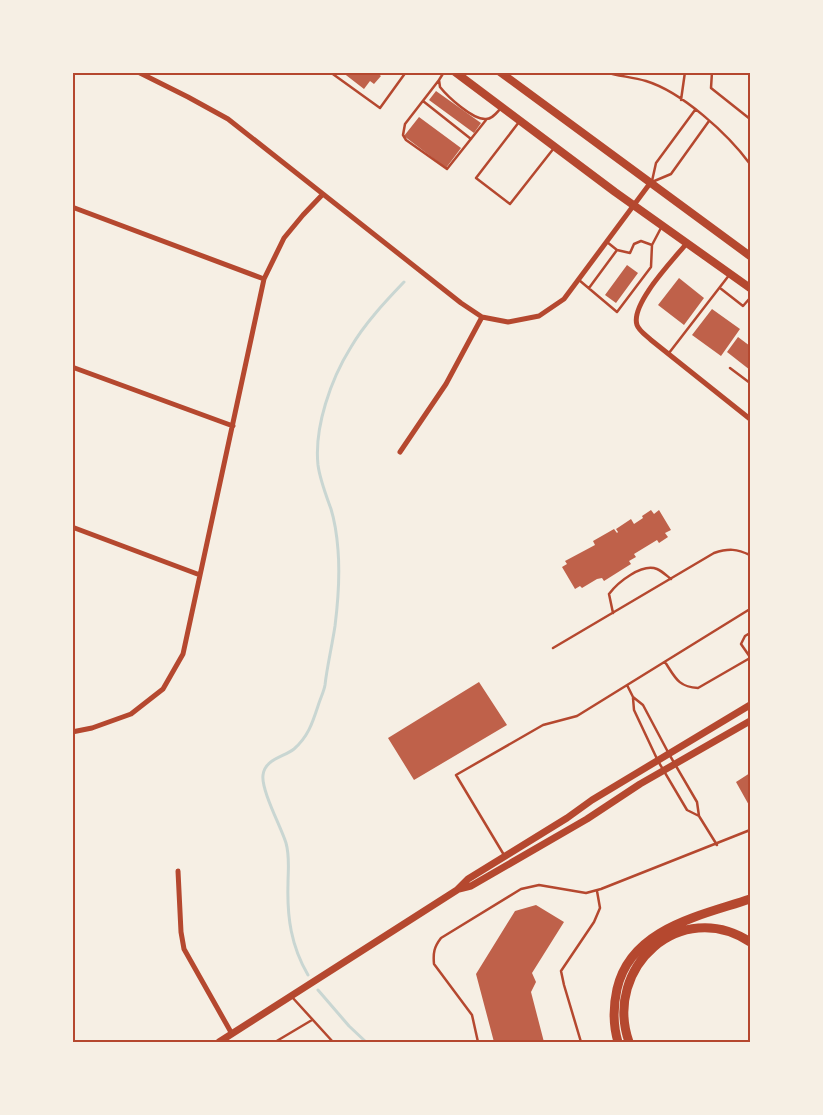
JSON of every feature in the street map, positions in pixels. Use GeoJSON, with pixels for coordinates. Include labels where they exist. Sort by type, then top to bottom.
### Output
{"type":"FeatureCollection","features":[{"type":"Feature","properties":{"kind":"highway"},"geometry":{"type":"LineString","coordinates":[[618,1042],[614,1010],[617,988],[623,971],[639,948],[655,935],[675,925],[750,899]]}},
{"type":"Feature","properties":{"kind":"highway"},"geometry":{"type":"LineString","coordinates":[[629,1042],[624,1009],[627,988],[636,967],[652,948],[662,941],[683,932],[705,928],[725,930],[750,942]]}},
{"type":"Feature","properties":{"kind":"main road"},"geometry":{"type":"LineString","coordinates":[[455,72],[633,205],[750,288]]}},
{"type":"Feature","properties":{"kind":"main road"},"geometry":{"type":"LineString","coordinates":[[500,72],[750,256]]}},
{"type":"Feature","properties":{"kind":"main road"},"geometry":{"type":"LineString","coordinates":[[219,1042],[457,890],[468,879],[504,856],[750,704]]}},
{"type":"Feature","properties":{"kind":"main road"},"geometry":{"type":"LineString","coordinates":[[457,890],[472,886],[750,721]]}},
{"type":"Feature","properties":{"kind":"street"},"geometry":{"type":"LineString","coordinates":[[138,72],[228,119],[461,303],[482,317],[508,322],[539,316],[564,299],[651,182]]}},
{"type":"Feature","properties":{"kind":"street"},"geometry":{"type":"LineString","coordinates":[[72,732],[92,728],[131,714],[163,689],[183,654],[264,279],[284,238],[322,194]]}},
{"type":"Feature","properties":{"kind":"street"},"geometry":{"type":"LineString","coordinates":[[72,207],[264,279]]}},
{"type":"Feature","properties":{"kind":"street"},"geometry":{"type":"LineString","coordinates":[[688,243],[642,300],[636,314],[638,326],[651,340],[750,419]]}},
{"type":"Feature","properties":{"kind":"street"},"geometry":{"type":"LineString","coordinates":[[400,452],[446,384],[482,317]]}},
{"type":"Feature","properties":{"kind":"street"},"geometry":{"type":"LineString","coordinates":[[72,367],[233,426]]}},
{"type":"Feature","properties":{"kind":"street"},"geometry":{"type":"LineString","coordinates":[[72,528],[200,575]]}},
{"type":"Feature","properties":{"kind":"street"},"geometry":{"type":"LineString","coordinates":[[178,871],[181,932],[184,949],[232,1034]]}},
{"type":"Feature","properties":{"kind":"lane"},"geometry":{"type":"LineString","coordinates":[[330,72],[380,108],[406,72]]}},
{"type":"Feature","properties":{"kind":"lane"},"geometry":{"type":"LineString","coordinates":[[444,72],[405,124],[403,135],[406,140],[444,168],[447,169],[486,120],[492,118],[501,107]]}},
{"type":"Feature","properties":{"kind":"lane"},"geometry":{"type":"LineString","coordinates":[[604,72],[646,81],[681,100],[709,121],[740,149],[750,164]]}},
{"type":"Feature","properties":{"kind":"lane"},"geometry":{"type":"LineString","coordinates":[[681,100],[684,72]]}},
{"type":"Feature","properties":{"kind":"lane"},"geometry":{"type":"LineString","coordinates":[[712,72],[711,88],[750,119]]}},
{"type":"Feature","properties":{"kind":"lane"},"geometry":{"type":"LineString","coordinates":[[439,80],[440,87],[444,93],[474,116],[486,120]]}},
{"type":"Feature","properties":{"kind":"lane"},"geometry":{"type":"LineString","coordinates":[[422,101],[471,139]]}},
{"type":"Feature","properties":{"kind":"lane"},"geometry":{"type":"LineString","coordinates":[[651,182],[656,163],[695,110]]}},
{"type":"Feature","properties":{"kind":"lane"},"geometry":{"type":"LineString","coordinates":[[520,121],[476,178],[510,204],[555,147]]}},
{"type":"Feature","properties":{"kind":"lane"},"geometry":{"type":"LineString","coordinates":[[651,182],[671,174],[709,121]]}},
{"type":"Feature","properties":{"kind":"lane"},"geometry":{"type":"LineString","coordinates":[[579,280],[617,312],[651,267],[652,245],[663,226]]}},
{"type":"Feature","properties":{"kind":"lane"},"geometry":{"type":"LineString","coordinates":[[606,241],[617,250],[630,252],[634,244],[641,241],[652,245]]}},
{"type":"Feature","properties":{"kind":"lane"},"geometry":{"type":"LineString","coordinates":[[589,288],[617,250]]}},
{"type":"Feature","properties":{"kind":"lane"},"geometry":{"type":"LineString","coordinates":[[668,354],[730,274]]}},
{"type":"Feature","properties":{"kind":"lane"},"geometry":{"type":"LineString","coordinates":[[720,288],[744,306],[750,298]]}},
{"type":"Feature","properties":{"kind":"lane"},"geometry":{"type":"LineString","coordinates":[[730,368],[750,383]]}},
{"type":"Feature","properties":{"kind":"lane"},"geometry":{"type":"LineString","coordinates":[[553,648],[714,553],[726,549],[738,549],[750,555]]}},
{"type":"Feature","properties":{"kind":"lane"},"geometry":{"type":"LineString","coordinates":[[613,614],[609,594],[616,584],[642,568],[657,569],[671,579]]}},
{"type":"Feature","properties":{"kind":"lane"},"geometry":{"type":"LineString","coordinates":[[504,856],[456,775],[543,725],[577,716],[750,609]]}},
{"type":"Feature","properties":{"kind":"lane"},"geometry":{"type":"LineString","coordinates":[[665,662],[677,681],[688,687],[698,688],[750,657],[742,644],[745,636],[750,633]]}},
{"type":"Feature","properties":{"kind":"lane"},"geometry":{"type":"LineString","coordinates":[[627,685],[634,697],[643,705],[697,802],[699,816],[716,845]]}},
{"type":"Feature","properties":{"kind":"lane"},"geometry":{"type":"LineString","coordinates":[[634,697],[634,710],[663,771],[687,810],[699,816]]}},
{"type":"Feature","properties":{"kind":"lane"},"geometry":{"type":"LineString","coordinates":[[478,1042],[472,1015],[434,964],[433,954],[435,945],[441,938],[521,889],[539,886],[586,893],[716,845],[750,830]]}},
{"type":"Feature","properties":{"kind":"lane"},"geometry":{"type":"LineString","coordinates":[[581,1042],[561,971],[597,915],[600,908],[597,890]]}},
{"type":"Feature","properties":{"kind":"lane"},"geometry":{"type":"LineString","coordinates":[[292,997],[333,1042]]}},
{"type":"Feature","properties":{"kind":"lane"},"geometry":{"type":"LineString","coordinates":[[275,1042],[312,1020]]}},
{"type":"Feature","properties":{"kind":"building"},"geometry":{"type":"Polygon","coordinates":[[[342,72],[376,72],[381,76],[374,84],[370,81],[364,89],[342,72]]]}},
{"type":"Feature","properties":{"kind":"building"},"geometry":{"type":"Polygon","coordinates":[[[436,91],[481,123],[474,133],[429,100],[436,91]]]}},
{"type":"Feature","properties":{"kind":"building"},"geometry":{"type":"Polygon","coordinates":[[[419,117],[461,148],[446,168],[404,136],[419,117]]]}},
{"type":"Feature","properties":{"kind":"building"},"geometry":{"type":"Polygon","coordinates":[[[627,265],[638,273],[616,303],[605,295],[627,265]]]}},
{"type":"Feature","properties":{"kind":"building"},"geometry":{"type":"Polygon","coordinates":[[[679,278],[704,298],[684,325],[658,305],[679,278]]]}},
{"type":"Feature","properties":{"kind":"building"},"geometry":{"type":"Polygon","coordinates":[[[712,309],[740,329],[721,356],[692,335],[712,309]]]}},
{"type":"Feature","properties":{"kind":"building"},"geometry":{"type":"Polygon","coordinates":[[[738,337],[750,346],[750,370],[727,352],[738,337]]]}},
{"type":"Feature","properties":{"kind":"building"},"geometry":{"type":"Polygon","coordinates":[[[651,510],[654,514],[659,510],[671,530],[665,533],[668,537],[659,543],[657,540],[634,554],[636,557],[629,561],[631,564],[604,581],[602,578],[597,579],[582,588],[580,586],[575,589],[562,567],[567,564],[565,561],[595,545],[593,541],[614,529],[617,533],[616,529],[631,519],[634,524],[651,510]]]}},
{"type":"Feature","properties":{"kind":"building"},"geometry":{"type":"Polygon","coordinates":[[[479,682],[507,725],[414,780],[388,738],[479,682]]]}},
{"type":"Feature","properties":{"kind":"building"},"geometry":{"type":"Polygon","coordinates":[[[750,773],[750,807],[736,782],[750,773]]]}},
{"type":"Feature","properties":{"kind":"building"},"geometry":{"type":"Polygon","coordinates":[[[536,905],[564,922],[532,973],[536,982],[531,992],[544,1042],[494,1042],[476,974],[515,911],[536,905]]]}},
{"type":"Feature","properties":{"kind":"waterway"},"geometry":{"type":"LineString","coordinates":[[308,975],[294,942],[289,920],[287,848],[265,790],[263,775],[267,765],[294,749],[310,728],[325,687],[334,634],[339,569],[338,545],[336,530],[318,465],[317,450],[321,419],[337,374],[357,338],[376,313],[404,282]]}},
{"type":"Feature","properties":{"kind":"waterway"},"geometry":{"type":"LineString","coordinates":[[318,990],[349,1026],[366,1042]]}}]}
